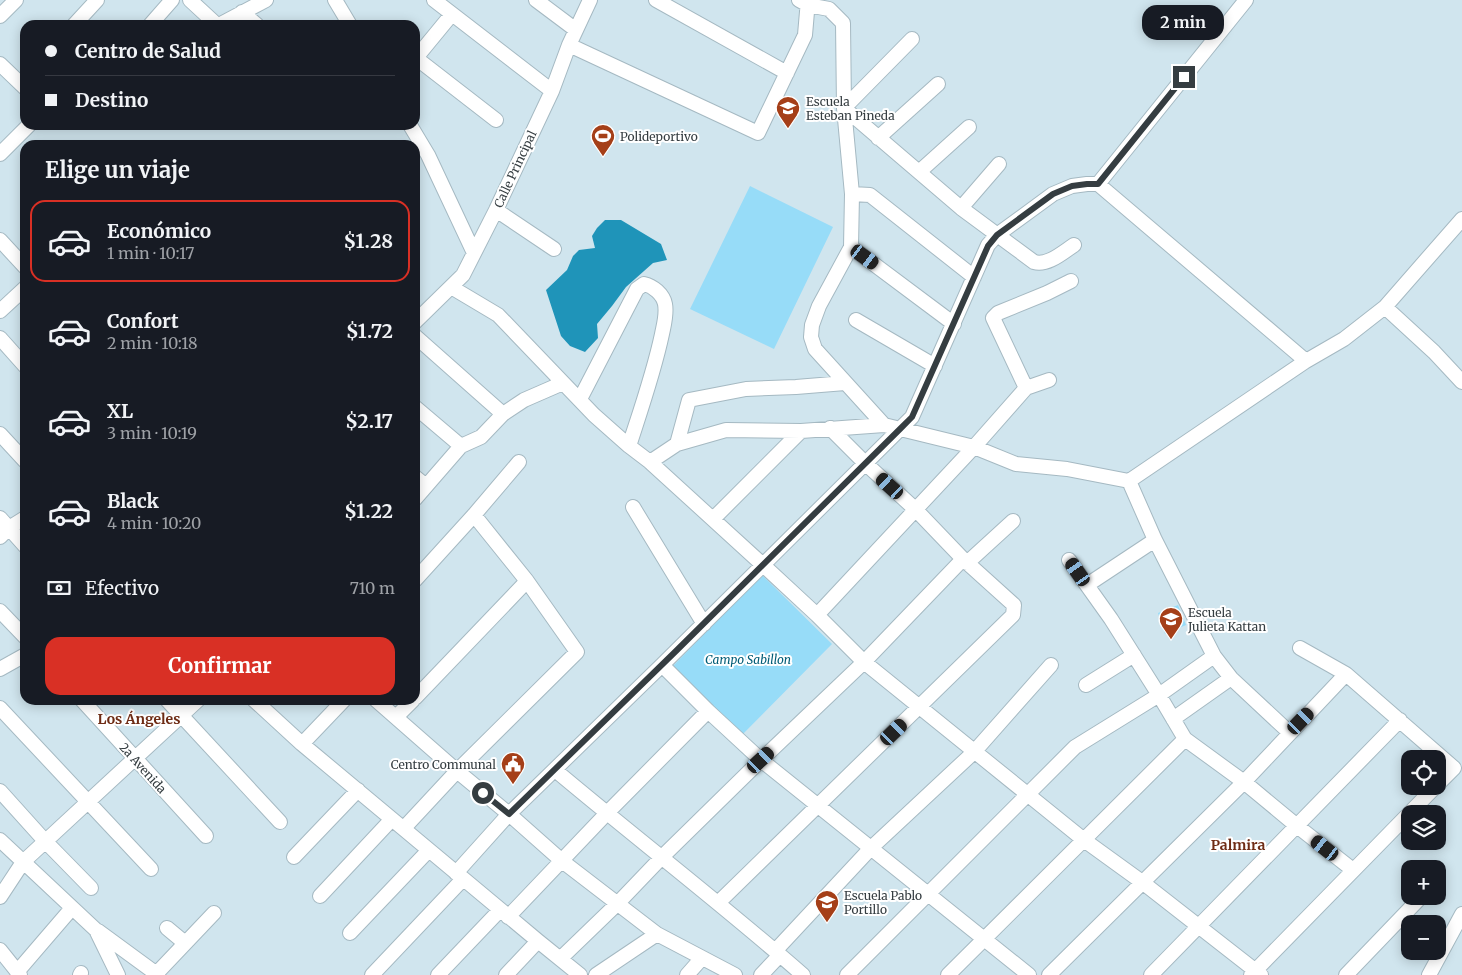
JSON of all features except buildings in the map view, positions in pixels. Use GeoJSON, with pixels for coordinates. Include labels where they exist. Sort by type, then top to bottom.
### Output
{"type":"FeatureCollection","features":[{"type":"Feature","properties":{"kind":"street"},"geometry":{"type":"LineString","coordinates":[[0,16],[16,0]]}},
{"type":"Feature","properties":{"kind":"street"},"geometry":{"type":"LineString","coordinates":[[79,20],[97,0]]}},
{"type":"Feature","properties":{"kind":"street"},"geometry":{"type":"LineString","coordinates":[[154,20],[172,0]]}},
{"type":"Feature","properties":{"kind":"street"},"geometry":{"type":"LineString","coordinates":[[190,0],[212,20]]}},
{"type":"Feature","properties":{"kind":"street"},"geometry":{"type":"LineString","coordinates":[[227,20],[266,0]]}},
{"type":"Feature","properties":{"kind":"street"},"geometry":{"type":"LineString","coordinates":[[335,0],[347,20]]}},
{"type":"Feature","properties":{"kind":"street"},"geometry":{"type":"LineString","coordinates":[[434,0],[552,91]]}},
{"type":"Feature","properties":{"kind":"street"},"geometry":{"type":"LineString","coordinates":[[536,0],[576,30]]}},
{"type":"Feature","properties":{"kind":"street","name":"Calle Principal"},"geometry":{"type":"LineString","coordinates":[[420,317],[463,275],[552,91],[589,0]]}},
{"type":"Feature","properties":{"kind":"street"},"geometry":{"type":"LineString","coordinates":[[656,0],[787,73]]}},
{"type":"Feature","properties":{"kind":"street"},"geometry":{"type":"LineString","coordinates":[[1098,184],[1246,0]]}},
{"type":"Feature","properties":{"kind":"street"},"geometry":{"type":"LineString","coordinates":[[569,46],[758,134],[805,35],[805,2],[829,9],[843,23],[844,108],[852,194],[851,247],[819,306],[812,325],[812,337],[814,348],[884,425]]}},
{"type":"Feature","properties":{"kind":"street"},"geometry":{"type":"LineString","coordinates":[[242,12],[251,20]]}},
{"type":"Feature","properties":{"kind":"street"},"geometry":{"type":"LineString","coordinates":[[420,54],[452,14]]}},
{"type":"Feature","properties":{"kind":"street"},"geometry":{"type":"LineString","coordinates":[[844,108],[912,39]]}},
{"type":"Feature","properties":{"kind":"street"},"geometry":{"type":"LineString","coordinates":[[420,62],[496,120]]}},
{"type":"Feature","properties":{"kind":"street"},"geometry":{"type":"LineString","coordinates":[[0,64],[20,83]]}},
{"type":"Feature","properties":{"kind":"street"},"geometry":{"type":"LineString","coordinates":[[878,138],[938,84]]}},
{"type":"Feature","properties":{"kind":"street"},"geometry":{"type":"LineString","coordinates":[[844,108],[961,208],[1037,263],[1051,260],[1074,245]]}},
{"type":"Feature","properties":{"kind":"street"},"geometry":{"type":"LineString","coordinates":[[918,172],[969,127]]}},
{"type":"Feature","properties":{"kind":"street"},"geometry":{"type":"LineString","coordinates":[[1,151],[24,130]]}},
{"type":"Feature","properties":{"kind":"street"},"geometry":{"type":"LineString","coordinates":[[420,142],[474,253]]}},
{"type":"Feature","properties":{"kind":"street"},"geometry":{"type":"LineString","coordinates":[[961,208],[999,164]]}},
{"type":"Feature","properties":{"kind":"street"},"geometry":{"type":"LineString","coordinates":[[372,975],[459,876],[509,814],[912,417],[988,246],[997,235],[1053,194],[1072,186],[1098,184],[1306,362]]}},
{"type":"Feature","properties":{"kind":"street"},"geometry":{"type":"LineString","coordinates":[[852,194],[870,194],[974,277]]}},
{"type":"Feature","properties":{"kind":"street"},"geometry":{"type":"LineString","coordinates":[[496,210],[554,249]]}},
{"type":"Feature","properties":{"kind":"street"},"geometry":{"type":"LineString","coordinates":[[650,462],[677,444],[726,430],[801,431],[884,425],[974,447],[1016,464],[1067,469],[1129,481],[1306,362],[1344,339],[1385,307],[1462,218]]}},
{"type":"Feature","properties":{"kind":"street"},"geometry":{"type":"LineString","coordinates":[[0,240],[20,262]]}},
{"type":"Feature","properties":{"kind":"street"},"geometry":{"type":"LineString","coordinates":[[851,247],[954,324]]}},
{"type":"Feature","properties":{"kind":"street"},"geometry":{"type":"LineString","coordinates":[[1026,388],[993,318],[998,313],[1071,281]]}},
{"type":"Feature","properties":{"kind":"street"},"geometry":{"type":"LineString","coordinates":[[580,399],[637,289],[644,284],[650,285],[663,296],[666,304],[666,314],[657,360],[629,446]]}},
{"type":"Feature","properties":{"kind":"street"},"geometry":{"type":"LineString","coordinates":[[451,287],[498,315],[594,415],[713,519],[817,615],[864,662],[1084,840],[1142,882],[1256,974],[1426,795]]}},
{"type":"Feature","properties":{"kind":"street"},"geometry":{"type":"LineString","coordinates":[[0,311],[20,293]]}},
{"type":"Feature","properties":{"kind":"street"},"geometry":{"type":"LineString","coordinates":[[1385,307],[1434,352],[1462,382]]}},
{"type":"Feature","properties":{"kind":"street"},"geometry":{"type":"LineString","coordinates":[[856,320],[935,366]]}},
{"type":"Feature","properties":{"kind":"street"},"geometry":{"type":"LineString","coordinates":[[0,338],[20,360]]}},
{"type":"Feature","properties":{"kind":"street"},"geometry":{"type":"LineString","coordinates":[[420,340],[503,414]]}},
{"type":"Feature","properties":{"kind":"street"},"geometry":{"type":"LineString","coordinates":[[817,615],[916,510],[1026,388],[1049,380]]}},
{"type":"Feature","properties":{"kind":"street"},"geometry":{"type":"LineString","coordinates":[[420,493],[461,446],[481,437],[503,414],[524,400],[563,383]]}},
{"type":"Feature","properties":{"kind":"street"},"geometry":{"type":"LineString","coordinates":[[677,444],[689,400],[746,389],[845,383]]}},
{"type":"Feature","properties":{"kind":"street"},"geometry":{"type":"LineString","coordinates":[[420,411],[461,446]]}},
{"type":"Feature","properties":{"kind":"street"},"geometry":{"type":"LineString","coordinates":[[719,902],[1012,615],[1014,605],[965,561],[916,510],[865,464],[830,428]]}},
{"type":"Feature","properties":{"kind":"street"},"geometry":{"type":"LineString","coordinates":[[713,519],[801,431]]}},
{"type":"Feature","properties":{"kind":"street"},"geometry":{"type":"LineString","coordinates":[[0,434],[20,456]]}},
{"type":"Feature","properties":{"kind":"street"},"geometry":{"type":"LineString","coordinates":[[420,574],[519,462]]}},
{"type":"Feature","properties":{"kind":"street"},"geometry":{"type":"LineString","coordinates":[[420,481],[426,486]]}},
{"type":"Feature","properties":{"kind":"street"},"geometry":{"type":"LineString","coordinates":[[1129,481],[1155,540],[1214,656],[1231,678],[1290,733]]}},
{"type":"Feature","properties":{"kind":"street"},"geometry":{"type":"LineString","coordinates":[[633,507],[704,624]]}},
{"type":"Feature","properties":{"kind":"street"},"geometry":{"type":"LineString","coordinates":[[404,828],[457,771],[577,652],[527,581],[474,515]]}},
{"type":"Feature","properties":{"kind":"street"},"geometry":{"type":"LineString","coordinates":[[20,520],[3,528],[20,542]]}},
{"type":"Feature","properties":{"kind":"street"},"geometry":{"type":"LineString","coordinates":[[561,958],[965,561],[1013,521]]}},
{"type":"Feature","properties":{"kind":"street"},"geometry":{"type":"LineString","coordinates":[[1087,585],[1155,540]]}},
{"type":"Feature","properties":{"kind":"street"},"geometry":{"type":"LineString","coordinates":[[1069,560],[1111,619],[1185,739],[1244,782],[1353,870]]}},
{"type":"Feature","properties":{"kind":"street"},"geometry":{"type":"LineString","coordinates":[[420,693],[527,581]]}},
{"type":"Feature","properties":{"kind":"street"},"geometry":{"type":"LineString","coordinates":[[0,611],[20,632]]}},
{"type":"Feature","properties":{"kind":"street"},"geometry":{"type":"LineString","coordinates":[[1300,648],[1346,674],[1434,750]]}},
{"type":"Feature","properties":{"kind":"street"},"geometry":{"type":"LineString","coordinates":[[1086,685],[1134,655]]}},
{"type":"Feature","properties":{"kind":"street"},"geometry":{"type":"LineString","coordinates":[[846,975],[1075,747],[1159,694],[1214,656]]}},
{"type":"Feature","properties":{"kind":"street"},"geometry":{"type":"LineString","coordinates":[[0,669],[20,658]]}},
{"type":"Feature","properties":{"kind":"street"},"geometry":{"type":"LineString","coordinates":[[662,665],[761,760],[1029,975]]}},
{"type":"Feature","properties":{"kind":"street"},"geometry":{"type":"LineString","coordinates":[[761,975],[778,953],[872,848],[974,752],[1051,666]]}},
{"type":"Feature","properties":{"kind":"street"},"geometry":{"type":"LineString","coordinates":[[1049,975],[1244,782],[1346,674]]}},
{"type":"Feature","properties":{"kind":"street"},"geometry":{"type":"LineString","coordinates":[[1173,719],[1231,678]]}},
{"type":"Feature","properties":{"kind":"street","name":"2a Avenida"},"geometry":{"type":"LineString","coordinates":[[86,705],[206,836]]}},
{"type":"Feature","properties":{"kind":"street"},"geometry":{"type":"LineString","coordinates":[[172,705],[280,822]]}},
{"type":"Feature","properties":{"kind":"street"},"geometry":{"type":"LineString","coordinates":[[0,897],[23,862],[193,705]]}},
{"type":"Feature","properties":{"kind":"street"},"geometry":{"type":"LineString","coordinates":[[259,705],[302,744],[580,975]]}},
{"type":"Feature","properties":{"kind":"street"},"geometry":{"type":"LineString","coordinates":[[302,744],[339,705]]}},
{"type":"Feature","properties":{"kind":"street"},"geometry":{"type":"LineString","coordinates":[[382,705],[562,861],[657,934],[735,975]]}},
{"type":"Feature","properties":{"kind":"street"},"geometry":{"type":"LineString","coordinates":[[396,717],[408,705]]}},
{"type":"Feature","properties":{"kind":"street"},"geometry":{"type":"LineString","coordinates":[[0,708],[151,869]]}},
{"type":"Feature","properties":{"kind":"street"},"geometry":{"type":"LineString","coordinates":[[438,975],[562,861],[708,711]]}},
{"type":"Feature","properties":{"kind":"street"},"geometry":{"type":"LineString","coordinates":[[1151,975],[1400,720]]}},
{"type":"Feature","properties":{"kind":"street"},"geometry":{"type":"LineString","coordinates":[[948,975],[1185,739]]}},
{"type":"Feature","properties":{"kind":"street"},"geometry":{"type":"LineString","coordinates":[[1446,761],[1454,768],[1446,776]]}},
{"type":"Feature","properties":{"kind":"street"},"geometry":{"type":"LineString","coordinates":[[555,770],[719,902],[803,975]]}},
{"type":"Feature","properties":{"kind":"street"},"geometry":{"type":"LineString","coordinates":[[294,857],[358,790]]}},
{"type":"Feature","properties":{"kind":"street"},"geometry":{"type":"LineString","coordinates":[[0,791],[91,888]]}},
{"type":"Feature","properties":{"kind":"street"},"geometry":{"type":"LineString","coordinates":[[320,896],[392,819]]}},
{"type":"Feature","properties":{"kind":"street"},"geometry":{"type":"LineString","coordinates":[[0,840],[96,930],[157,974],[214,913]]}},
{"type":"Feature","properties":{"kind":"street"},"geometry":{"type":"LineString","coordinates":[[350,933],[429,850]]}},
{"type":"Feature","properties":{"kind":"street"},"geometry":{"type":"LineString","coordinates":[[1346,975],[1413,905]]}},
{"type":"Feature","properties":{"kind":"street"},"geometry":{"type":"LineString","coordinates":[[0,950],[18,973],[72,908]]}},
{"type":"Feature","properties":{"kind":"street"},"geometry":{"type":"LineString","coordinates":[[1429,975],[1462,914]]}},
{"type":"Feature","properties":{"kind":"street"},"geometry":{"type":"LineString","coordinates":[[167,928],[185,943]]}},
{"type":"Feature","properties":{"kind":"street"},"geometry":{"type":"LineString","coordinates":[[96,930],[118,975]]}},
{"type":"Feature","properties":{"kind":"street"},"geometry":{"type":"LineString","coordinates":[[596,975],[657,934]]}},
{"type":"Feature","properties":{"kind":"street"},"geometry":{"type":"LineString","coordinates":[[506,975],[538,941]]}},
{"type":"Feature","properties":{"kind":"street"},"geometry":{"type":"LineString","coordinates":[[687,975],[702,958]]}},
{"type":"Feature","properties":{"kind":"green space"},"geometry":{"type":"Polygon","coordinates":[[[750,186],[833,227],[774,349],[690,309],[750,186]]]}},
{"type":"Feature","properties":{"kind":"green space","name":"Campo Sabillon"},"geometry":{"type":"Polygon","coordinates":[[[762,575],[832,644],[741,736],[672,667],[762,575]]]}},
{"type":"Feature","properties":{"kind":"green space"},"geometry":{"type":"Polygon","coordinates":[[[1178,605],[1186,625],[1165,634],[1158,613],[1178,605]]]}},
{"type":"Feature","properties":{"kind":"shaded area"},"geometry":{"type":"Polygon","coordinates":[[[605,220],[621,220],[661,244],[667,260],[653,263],[626,287],[597,324],[598,338],[585,352],[570,346],[561,336],[546,290],[567,270],[573,256],[579,250],[595,248],[592,236],[605,220]]]}},
{"type":"Feature","properties":{"kind":"place","name":"Escuela Esteban Pineda"},"geometry":{"type":"Point","coordinates":[788,129]}},
{"type":"Feature","properties":{"kind":"place","name":"Polideportivo"},"geometry":{"type":"Point","coordinates":[603,157]}},
{"type":"Feature","properties":{"kind":"place","name":"Escuela Julieta Kattan"},"geometry":{"type":"Point","coordinates":[1171,640]}},
{"type":"Feature","properties":{"kind":"place","name":"Centro Communal"},"geometry":{"type":"Point","coordinates":[513,785]}},
{"type":"Feature","properties":{"kind":"place","name":"Escuela Pablo Portillo"},"geometry":{"type":"Point","coordinates":[827,923]}},
{"type":"Feature","properties":{"kind":"district","name":"Los Ángeles"},"geometry":{"type":"Point","coordinates":[139,719]}},
{"type":"Feature","properties":{"kind":"district","name":"Palmira"},"geometry":{"type":"Point","coordinates":[1238,845]}},
{"type":"Feature","properties":{"kind":"route"},"geometry":{"type":"LineString","coordinates":[[483,793],[509,814],[912,417],[988,246],[997,235],[1053,194],[1072,186],[1098,184],[1184,77]]}}]}
